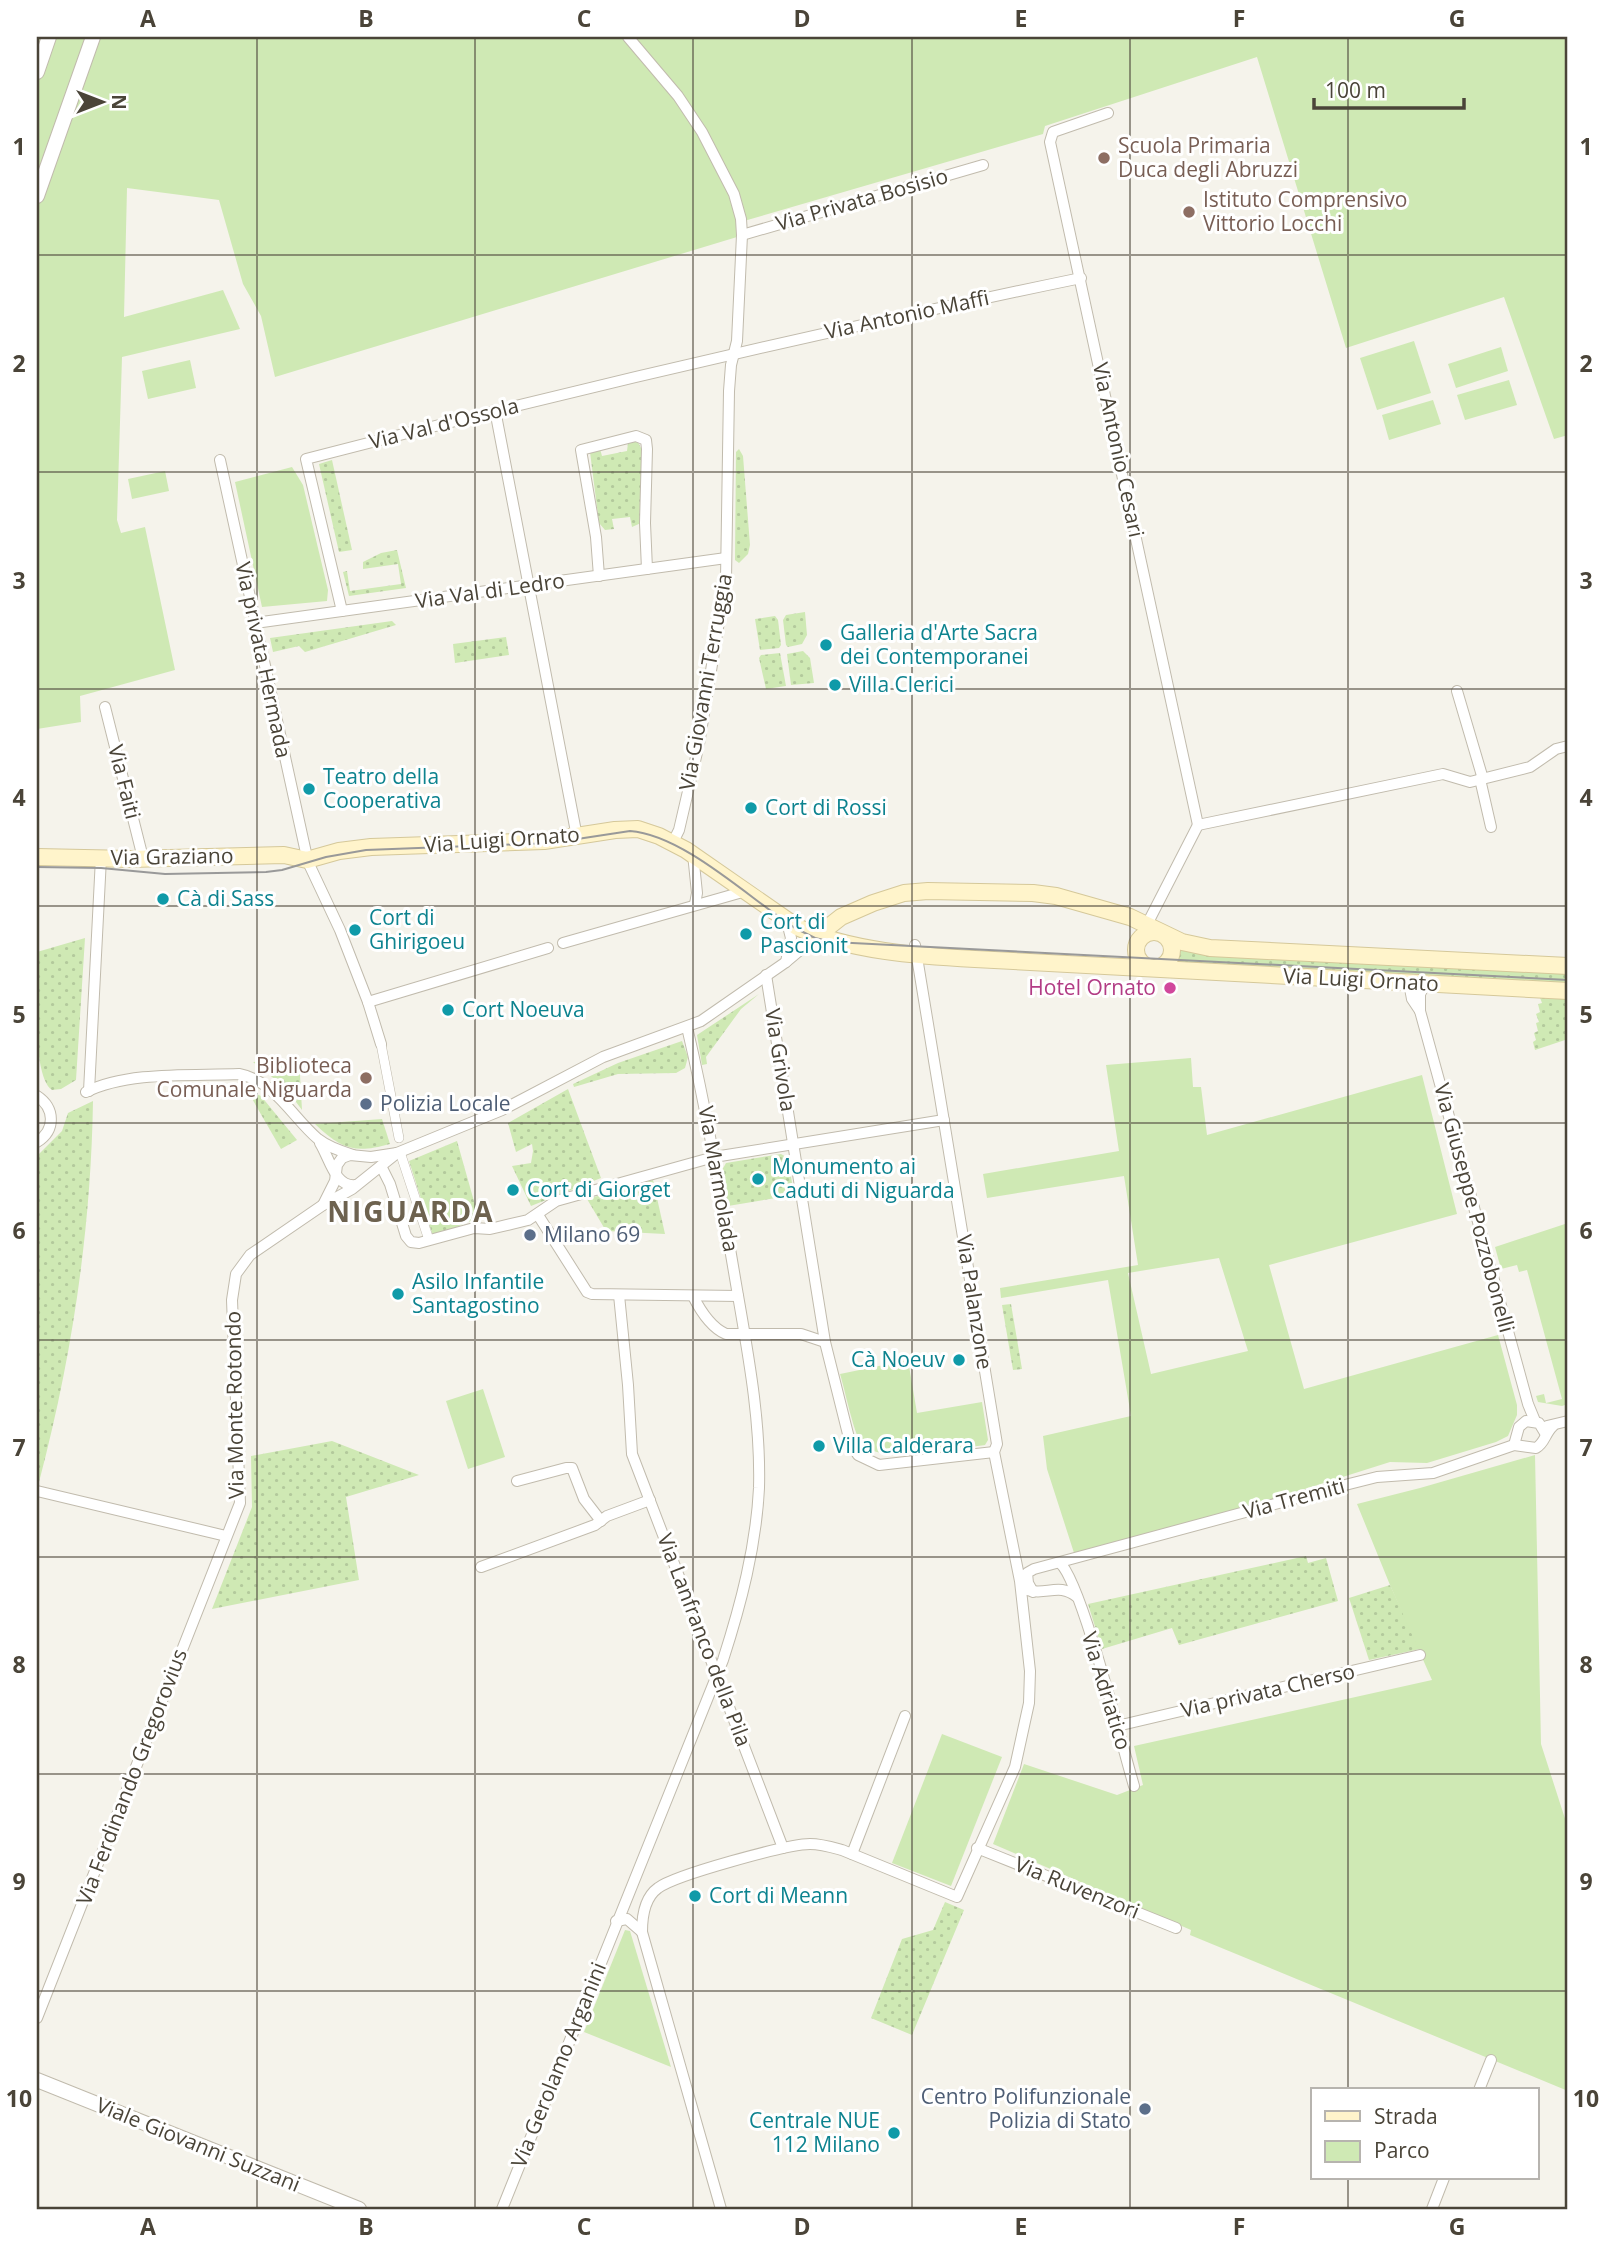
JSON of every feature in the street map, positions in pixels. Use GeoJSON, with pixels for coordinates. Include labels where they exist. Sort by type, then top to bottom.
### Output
{"type":"FeatureCollection","features":[{"type":"Feature","properties":{"kind":"main road","name":"Via Luigi Ornato"},"geometry":{"type":"LineString","coordinates":[[307,860],[339,851],[371,847],[531,842],[630,829],[646,831],[673,842],[786,919],[817,936],[838,941],[916,950],[1154,968],[1568,990]]}},
{"type":"Feature","properties":{"kind":"main road","name":"Via Graziano"},"geometry":{"type":"LineString","coordinates":[[37,857],[101,859],[284,855],[307,860]]}},
{"type":"Feature","properties":{"kind":"main road","name":"Via Luigi Ornato"},"geometry":{"type":"LineString","coordinates":[[817,936],[832,922],[897,895],[928,891],[1048,895],[1130,917],[1182,942],[1210,948],[1568,966]]}},
{"type":"Feature","properties":{"kind":"main road"},"geometry":{"type":"LineString","coordinates":[[1148,933],[1162,933],[1171,942],[1172,953],[1166,964],[1154,968],[1145,966],[1138,958],[1136,950],[1139,940],[1148,933]]}},
{"type":"Feature","properties":{"kind":"street"},"geometry":{"type":"LineString","coordinates":[[40,37],[44,51]]}},
{"type":"Feature","properties":{"kind":"street"},"geometry":{"type":"LineString","coordinates":[[37,72],[49,37]]}},
{"type":"Feature","properties":{"kind":"street"},"geometry":{"type":"LineString","coordinates":[[37,196],[93,37]]}},
{"type":"Feature","properties":{"kind":"street","name":"Via Giovanni Terruggia"},"geometry":{"type":"LineString","coordinates":[[628,37],[678,96],[702,132],[734,194],[741,219],[737,341],[729,391],[726,563],[713,666],[699,744],[673,842]]}},
{"type":"Feature","properties":{"kind":"street","name":"Via Antonio Cesari"},"geometry":{"type":"LineString","coordinates":[[1108,113],[1053,132],[1050,142],[1198,825]]}},
{"type":"Feature","properties":{"kind":"street","name":"Via Privata Bosisio"},"geometry":{"type":"LineString","coordinates":[[741,235],[984,165]]}},
{"type":"Feature","properties":{"kind":"street","name":"Via Antonio Maffi"},"geometry":{"type":"LineString","coordinates":[[733,353],[1081,278]]}},
{"type":"Feature","properties":{"kind":"street","name":"Via Val d'Ossola"},"geometry":{"type":"LineString","coordinates":[[342,611],[306,459],[733,353]]}},
{"type":"Feature","properties":{"kind":"street"},"geometry":{"type":"LineString","coordinates":[[495,410],[577,836]]}},
{"type":"Feature","properties":{"kind":"street"},"geometry":{"type":"LineString","coordinates":[[599,576],[596,537],[581,450],[636,436],[646,440],[647,449],[647,569]]}},
{"type":"Feature","properties":{"kind":"street","name":"Via privata Hermada"},"geometry":{"type":"LineString","coordinates":[[219,460],[307,860],[340,930],[382,1044]]}},
{"type":"Feature","properties":{"kind":"street","name":"Via Val di Ledro"},"geometry":{"type":"LineString","coordinates":[[255,622],[647,569],[726,563]]}},
{"type":"Feature","properties":{"kind":"street"},"geometry":{"type":"LineString","coordinates":[[1457,691],[1491,827]]}},
{"type":"Feature","properties":{"kind":"street","name":"Via Faiti"},"geometry":{"type":"LineString","coordinates":[[105,707],[143,858]]}},
{"type":"Feature","properties":{"kind":"street"},"geometry":{"type":"LineString","coordinates":[[1139,940],[1198,825],[1443,774],[1470,782],[1530,767],[1556,749],[1568,746]]}},
{"type":"Feature","properties":{"kind":"street"},"geometry":{"type":"LineString","coordinates":[[693,854],[697,893],[695,904]]}},
{"type":"Feature","properties":{"kind":"street"},"geometry":{"type":"LineString","coordinates":[[101,859],[88,1091],[102,1085],[136,1079],[239,1074],[247,1076],[267,1086],[317,1138],[363,1160],[366,1174],[361,1182],[354,1186],[344,1184],[317,1138]]}},
{"type":"Feature","properties":{"kind":"street"},"geometry":{"type":"LineString","coordinates":[[563,943],[746,891]]}},
{"type":"Feature","properties":{"kind":"street"},"geometry":{"type":"LineString","coordinates":[[786,919],[791,934],[786,962]]}},
{"type":"Feature","properties":{"kind":"street"},"geometry":{"type":"LineString","coordinates":[[323,1205],[335,1181],[340,1160],[354,1155],[371,1157],[399,1152],[502,1110],[603,1057],[701,1021],[786,962],[817,936]]}},
{"type":"Feature","properties":{"kind":"street"},"geometry":{"type":"LineString","coordinates":[[368,1002],[548,948]]}},
{"type":"Feature","properties":{"kind":"street","name":"Via Palanzone"},"geometry":{"type":"LineString","coordinates":[[852,1854],[957,1897],[1015,1767],[1029,1703],[1030,1671],[1020,1581],[994,1452],[997,1444],[916,950]]}},
{"type":"Feature","properties":{"kind":"street","name":"Via Grivola"},"geometry":{"type":"LineString","coordinates":[[766,975],[825,1342]]}},
{"type":"Feature","properties":{"kind":"street","name":"Via Giuseppe Pozzobonelli"},"geometry":{"type":"LineString","coordinates":[[1409,983],[1412,999],[1420,1012]]}},
{"type":"Feature","properties":{"kind":"street","name":"Via Giuseppe Pozzobonelli"},"geometry":{"type":"LineString","coordinates":[[1426,983],[1420,994],[1420,1012],[1528,1404],[1540,1425]]}},
{"type":"Feature","properties":{"kind":"street","name":"Via Marmolada"},"geometry":{"type":"LineString","coordinates":[[687,1027],[714,1157],[744,1332]]}},
{"type":"Feature","properties":{"kind":"street"},"geometry":{"type":"LineString","coordinates":[[382,1044],[399,1138]]}},
{"type":"Feature","properties":{"kind":"street"},"geometry":{"type":"LineString","coordinates":[[37,1096],[49,1108],[51,1122],[46,1135],[37,1142]]}},
{"type":"Feature","properties":{"kind":"street"},"geometry":{"type":"LineString","coordinates":[[381,1166],[390,1184],[408,1240],[414,1243],[474,1228],[493,1229],[528,1220],[556,1201],[714,1157],[944,1120]]}},
{"type":"Feature","properties":{"kind":"street"},"geometry":{"type":"LineString","coordinates":[[399,1152],[429,1239]]}},
{"type":"Feature","properties":{"kind":"street","name":"Via Monte Rotondo"},"geometry":{"type":"LineString","coordinates":[[226,1536],[241,1496],[233,1307],[235,1278],[240,1266],[250,1255],[361,1182],[399,1152]]}},
{"type":"Feature","properties":{"kind":"street"},"geometry":{"type":"LineString","coordinates":[[538,1215],[587,1292],[738,1296]]}},
{"type":"Feature","properties":{"kind":"street","name":"Via Lanfranco della Pila"},"geometry":{"type":"LineString","coordinates":[[618,1294],[632,1454],[783,1848]]}},
{"type":"Feature","properties":{"kind":"street"},"geometry":{"type":"LineString","coordinates":[[693,1296],[719,1331],[726,1334],[801,1334],[825,1342],[850,1442],[858,1455],[879,1465],[994,1452]]}},
{"type":"Feature","properties":{"kind":"street","name":"Via Gerolamo Arganini"},"geometry":{"type":"LineString","coordinates":[[502,2209],[741,1606],[759,1488],[757,1412],[744,1332]]}},
{"type":"Feature","properties":{"kind":"street","name":"Via Tremiti"},"geometry":{"type":"LineString","coordinates":[[1060,1563],[1359,1482],[1388,1476],[1433,1473],[1518,1443],[1530,1449],[1537,1448],[1544,1441],[1540,1425],[1568,1421]]}},
{"type":"Feature","properties":{"kind":"street"},"geometry":{"type":"LineString","coordinates":[[1518,1443],[1519,1427],[1540,1425]]}},
{"type":"Feature","properties":{"kind":"street"},"geometry":{"type":"LineString","coordinates":[[517,1481],[572,1468],[584,1499],[601,1521]]}},
{"type":"Feature","properties":{"kind":"street"},"geometry":{"type":"LineString","coordinates":[[37,1491],[226,1536]]}},
{"type":"Feature","properties":{"kind":"street"},"geometry":{"type":"LineString","coordinates":[[481,1567],[595,1525],[607,1516],[650,1500]]}},
{"type":"Feature","properties":{"kind":"street","name":"Via Ferdinando Gregorovius"},"geometry":{"type":"LineString","coordinates":[[37,2018],[226,1536]]}},
{"type":"Feature","properties":{"kind":"street"},"geometry":{"type":"LineString","coordinates":[[1063,1589],[1068,1586],[1074,1559]]}},
{"type":"Feature","properties":{"kind":"street"},"geometry":{"type":"LineString","coordinates":[[1016,1561],[1024,1567],[1034,1569]]}},
{"type":"Feature","properties":{"kind":"street"},"geometry":{"type":"LineString","coordinates":[[1033,1592],[1027,1573],[1060,1563]]}},
{"type":"Feature","properties":{"kind":"street","name":"Via Adriatico"},"geometry":{"type":"LineString","coordinates":[[1060,1563],[1069,1574],[1077,1597],[1134,1786]]}},
{"type":"Feature","properties":{"kind":"street"},"geometry":{"type":"LineString","coordinates":[[1020,1581],[1026,1590],[1033,1592],[1063,1589],[1069,1590],[1077,1597]]}},
{"type":"Feature","properties":{"kind":"street"},"geometry":{"type":"LineString","coordinates":[[1023,1604],[1033,1592]]}},
{"type":"Feature","properties":{"kind":"street","name":"Via privata Cherso"},"geometry":{"type":"LineString","coordinates":[[1116,1726],[1420,1655]]}},
{"type":"Feature","properties":{"kind":"street"},"geometry":{"type":"LineString","coordinates":[[721,2209],[642,1932],[642,1911],[655,1890],[686,1876],[783,1848],[809,1844],[825,1845],[852,1854],[905,1716]]}},
{"type":"Feature","properties":{"kind":"street","name":"Via Ruvenzori"},"geometry":{"type":"LineString","coordinates":[[977,1848],[1176,1928]]}},
{"type":"Feature","properties":{"kind":"street"},"geometry":{"type":"LineString","coordinates":[[634,1878],[655,1890]]}},
{"type":"Feature","properties":{"kind":"street"},"geometry":{"type":"LineString","coordinates":[[617,1922],[627,1919],[642,1932]]}},
{"type":"Feature","properties":{"kind":"street"},"geometry":{"type":"LineString","coordinates":[[1480,2088],[1491,2060]]}},
{"type":"Feature","properties":{"kind":"street","name":"Viale Giovanni Suzzani"},"geometry":{"type":"LineString","coordinates":[[37,2080],[359,2209]]}},
{"type":"Feature","properties":{"kind":"street"},"geometry":{"type":"LineString","coordinates":[[1432,2209],[1443,2180]]}},
{"type":"Feature","properties":{"kind":"green space"},"geometry":{"type":"Polygon","coordinates":[[[37,37],[1568,37],[1568,435],[1554,439],[1504,297],[1346,348],[1257,57],[1045,126],[1043,134],[737,223],[737,237],[275,377],[261,316],[243,284],[219,200],[127,188],[124,317],[223,290],[240,329],[122,357],[117,520],[121,533],[145,527],[175,670],[80,696],[81,722],[37,729],[37,37]]]}},
{"type":"Feature","properties":{"kind":"green space"},"geometry":{"type":"Polygon","coordinates":[[[1414,341],[1431,393],[1377,410],[1360,358],[1414,341]]]}},
{"type":"Feature","properties":{"kind":"green space"},"geometry":{"type":"Polygon","coordinates":[[[1501,347],[1508,371],[1456,388],[1448,364],[1501,347]]]}},
{"type":"Feature","properties":{"kind":"green space"},"geometry":{"type":"Polygon","coordinates":[[[190,360],[196,388],[148,399],[142,371],[190,360]]]}},
{"type":"Feature","properties":{"kind":"green space"},"geometry":{"type":"Polygon","coordinates":[[[1509,380],[1517,405],[1465,420],[1457,395],[1509,380]]]}},
{"type":"Feature","properties":{"kind":"green space"},"geometry":{"type":"Polygon","coordinates":[[[1433,400],[1441,424],[1389,440],[1382,415],[1433,400]]]}},
{"type":"Feature","properties":{"kind":"green space"},"geometry":{"type":"Polygon","coordinates":[[[638,442],[641,448],[641,523],[632,527],[630,517],[612,519],[614,529],[605,530],[599,523],[590,452],[600,449],[602,456],[627,451],[628,443],[638,442]]]}},
{"type":"Feature","properties":{"kind":"green space"},"geometry":{"type":"Polygon","coordinates":[[[739,449],[743,456],[750,545],[748,554],[739,563],[735,560],[736,452],[739,449]]]}},
{"type":"Feature","properties":{"kind":"green space"},"geometry":{"type":"Polygon","coordinates":[[[332,460],[352,550],[339,552],[319,464],[332,460]]]}},
{"type":"Feature","properties":{"kind":"green space"},"geometry":{"type":"Polygon","coordinates":[[[292,467],[303,485],[328,590],[327,601],[262,607],[235,482],[292,467]]]}},
{"type":"Feature","properties":{"kind":"green space"},"geometry":{"type":"Polygon","coordinates":[[[165,471],[169,491],[132,499],[128,479],[165,471]]]}},
{"type":"Feature","properties":{"kind":"green space"},"geometry":{"type":"Polygon","coordinates":[[[397,550],[406,588],[349,596],[343,572],[347,571],[350,591],[401,584],[398,564],[363,569],[363,562],[381,553],[397,550]]]}},
{"type":"Feature","properties":{"kind":"green space"},"geometry":{"type":"Polygon","coordinates":[[[805,612],[807,635],[802,644],[788,647],[783,620],[786,615],[805,612]]]}},
{"type":"Feature","properties":{"kind":"green space"},"geometry":{"type":"Polygon","coordinates":[[[775,616],[778,620],[781,645],[779,648],[760,650],[755,619],[775,616]]]}},
{"type":"Feature","properties":{"kind":"green space"},"geometry":{"type":"Polygon","coordinates":[[[392,621],[396,625],[305,652],[299,646],[273,652],[270,638],[392,621]]]}},
{"type":"Feature","properties":{"kind":"green space"},"geometry":{"type":"Polygon","coordinates":[[[506,637],[509,655],[455,663],[453,644],[506,637]]]}},
{"type":"Feature","properties":{"kind":"green space"},"geometry":{"type":"Polygon","coordinates":[[[803,651],[810,658],[814,683],[791,685],[787,654],[803,651]]]}},
{"type":"Feature","properties":{"kind":"green space"},"geometry":{"type":"Polygon","coordinates":[[[780,653],[786,686],[766,689],[759,658],[761,655],[780,653]]]}},
{"type":"Feature","properties":{"kind":"green space"},"geometry":{"type":"Polygon","coordinates":[[[85,938],[76,1080],[61,1089],[52,1090],[45,1081],[38,1047],[37,952],[85,938]]]}},
{"type":"Feature","properties":{"kind":"green space"},"geometry":{"type":"Polygon","coordinates":[[[1178,945],[1421,965],[1568,970],[1568,986],[1497,983],[1497,979],[1173,963],[1178,945]]]}},
{"type":"Feature","properties":{"kind":"green space"},"geometry":{"type":"Polygon","coordinates":[[[759,994],[741,1009],[706,1057],[707,1064],[702,1065],[697,1035],[759,994]]]}},
{"type":"Feature","properties":{"kind":"green space"},"geometry":{"type":"Polygon","coordinates":[[[1539,995],[1568,997],[1568,1039],[1535,1050],[1534,1033],[1538,1031],[1536,1023],[1539,1022],[1536,1014],[1540,1012],[1538,1004],[1542,1003],[1539,995]]]}},
{"type":"Feature","properties":{"kind":"green space"},"geometry":{"type":"Polygon","coordinates":[[[682,1041],[688,1057],[685,1068],[676,1073],[618,1074],[574,1087],[573,1084],[618,1063],[682,1041]]]}},
{"type":"Feature","properties":{"kind":"green space"},"geometry":{"type":"Polygon","coordinates":[[[299,1058],[302,1110],[279,1083],[253,1062],[299,1058]]]}},
{"type":"Feature","properties":{"kind":"green space"},"geometry":{"type":"Polygon","coordinates":[[[1191,1058],[1193,1087],[1201,1087],[1207,1135],[1422,1075],[1457,1214],[1269,1265],[1304,1389],[1498,1335],[1517,1405],[1517,1415],[1508,1436],[1427,1463],[1390,1462],[1232,1512],[1075,1556],[1047,1469],[1043,1436],[1131,1416],[1108,1280],[1001,1298],[1000,1288],[1138,1265],[1124,1176],[987,1198],[983,1174],[1119,1151],[1106,1065],[1191,1058]],[[1219,1258],[1128,1273],[1151,1374],[1248,1351],[1219,1258]]]}},
{"type":"Feature","properties":{"kind":"green space"},"geometry":{"type":"Polygon","coordinates":[[[568,1089],[601,1178],[531,1206],[512,1166],[531,1163],[532,1144],[516,1152],[508,1123],[568,1089]]]}},
{"type":"Feature","properties":{"kind":"green space"},"geometry":{"type":"Polygon","coordinates":[[[247,1090],[261,1096],[297,1140],[281,1149],[247,1090]]]}},
{"type":"Feature","properties":{"kind":"green space"},"geometry":{"type":"Polygon","coordinates":[[[93,1101],[88,1197],[78,1293],[51,1435],[37,1482],[37,1160],[38,1155],[62,1131],[68,1113],[93,1101]]]}},
{"type":"Feature","properties":{"kind":"green space"},"geometry":{"type":"Polygon","coordinates":[[[382,1119],[390,1144],[367,1149],[341,1144],[315,1124],[382,1119]]]}},
{"type":"Feature","properties":{"kind":"green space"},"geometry":{"type":"Polygon","coordinates":[[[457,1141],[479,1219],[444,1232],[432,1233],[409,1161],[457,1141]]]}},
{"type":"Feature","properties":{"kind":"green space"},"geometry":{"type":"Polygon","coordinates":[[[781,1154],[788,1158],[794,1195],[728,1206],[722,1170],[726,1163],[781,1154]]]}},
{"type":"Feature","properties":{"kind":"green space"},"geometry":{"type":"Polygon","coordinates":[[[653,1180],[665,1234],[606,1231],[587,1199],[653,1180]]]}},
{"type":"Feature","properties":{"kind":"green space"},"geometry":{"type":"Polygon","coordinates":[[[1568,1223],[1568,1404],[1562,1406],[1538,1402],[1536,1396],[1544,1394],[1546,1403],[1562,1399],[1527,1270],[1519,1272],[1517,1265],[1501,1269],[1495,1247],[1568,1223]]]}},
{"type":"Feature","properties":{"kind":"green space"},"geometry":{"type":"Polygon","coordinates":[[[1011,1304],[1022,1369],[1013,1370],[1002,1305],[1011,1304]]]}},
{"type":"Feature","properties":{"kind":"green space"},"geometry":{"type":"Polygon","coordinates":[[[908,1360],[917,1413],[982,1402],[988,1440],[985,1445],[901,1455],[870,1450],[861,1443],[840,1374],[908,1360]]]}},
{"type":"Feature","properties":{"kind":"green space"},"geometry":{"type":"Polygon","coordinates":[[[483,1389],[505,1457],[468,1469],[446,1401],[483,1389]]]}},
{"type":"Feature","properties":{"kind":"green space"},"geometry":{"type":"Polygon","coordinates":[[[332,1441],[419,1475],[346,1497],[359,1580],[212,1609],[252,1507],[251,1456],[332,1441]]]}},
{"type":"Feature","properties":{"kind":"green space"},"geometry":{"type":"Polygon","coordinates":[[[1535,1455],[1541,1744],[1568,1828],[1568,2091],[1190,1935],[1191,1930],[993,1844],[1024,1764],[1117,1795],[1143,1785],[1134,1746],[1432,1680],[1357,1504],[1535,1455]]]}},
{"type":"Feature","properties":{"kind":"green space"},"geometry":{"type":"Polygon","coordinates":[[[1306,1556],[1308,1563],[1326,1558],[1338,1601],[1179,1645],[1172,1628],[1102,1649],[1088,1604],[1306,1556]]]}},
{"type":"Feature","properties":{"kind":"green space"},"geometry":{"type":"Polygon","coordinates":[[[1390,1585],[1420,1649],[1369,1660],[1349,1598],[1390,1585]]]}},
{"type":"Feature","properties":{"kind":"green space"},"geometry":{"type":"Polygon","coordinates":[[[942,1734],[1002,1757],[951,1886],[892,1863],[942,1734]]]}},
{"type":"Feature","properties":{"kind":"green space"},"geometry":{"type":"Polygon","coordinates":[[[945,1902],[964,1910],[912,2035],[871,2018],[902,1939],[933,1930],[945,1902]]]}},
{"type":"Feature","properties":{"kind":"green space"},"geometry":{"type":"Polygon","coordinates":[[[625,1930],[630,1931],[671,2067],[584,2032],[625,1930]]]}},
{"type":"Feature","properties":{"kind":"tram line"},"geometry":{"type":"LineString","coordinates":[[37,867],[101,868],[165,874],[266,872],[366,850],[551,843],[630,831],[651,835],[694,856],[795,928],[815,938],[833,942],[1568,980]]}},
{"type":"Feature","properties":{"kind":"place","name":"Scuola Primaria Duca degli Abruzzi"},"geometry":{"type":"Point","coordinates":[1104,158]}},
{"type":"Feature","properties":{"kind":"place","name":"Istituto Comprensivo Vittorio Locchi"},"geometry":{"type":"Point","coordinates":[1189,212]}},
{"type":"Feature","properties":{"kind":"place","name":"Galleria d'Arte Sacra dei Contemporanei"},"geometry":{"type":"Point","coordinates":[826,645]}},
{"type":"Feature","properties":{"kind":"place","name":"Villa Clerici"},"geometry":{"type":"Point","coordinates":[835,685]}},
{"type":"Feature","properties":{"kind":"place","name":"Teatro della Cooperativa"},"geometry":{"type":"Point","coordinates":[309,789]}},
{"type":"Feature","properties":{"kind":"place","name":"Cort di Rossi"},"geometry":{"type":"Point","coordinates":[751,808]}},
{"type":"Feature","properties":{"kind":"place","name":"Cà di Sass"},"geometry":{"type":"Point","coordinates":[163,899]}},
{"type":"Feature","properties":{"kind":"place","name":"Cort di Ghirigoeu"},"geometry":{"type":"Point","coordinates":[355,930]}},
{"type":"Feature","properties":{"kind":"place","name":"Cort di Pascionit"},"geometry":{"type":"Point","coordinates":[746,934]}},
{"type":"Feature","properties":{"kind":"place","name":"Hotel Ornato"},"geometry":{"type":"Point","coordinates":[1170,988]}},
{"type":"Feature","properties":{"kind":"place","name":"Cort Noeuva"},"geometry":{"type":"Point","coordinates":[448,1010]}},
{"type":"Feature","properties":{"kind":"place","name":"Biblioteca Comunale Niguarda"},"geometry":{"type":"Point","coordinates":[366,1078]}},
{"type":"Feature","properties":{"kind":"place","name":"Polizia Locale"},"geometry":{"type":"Point","coordinates":[366,1104]}},
{"type":"Feature","properties":{"kind":"place","name":"Monumento ai Caduti di Niguarda"},"geometry":{"type":"Point","coordinates":[758,1179]}},
{"type":"Feature","properties":{"kind":"place","name":"Cort di Giorget"},"geometry":{"type":"Point","coordinates":[513,1190]}},
{"type":"Feature","properties":{"kind":"place","name":"Milano 69"},"geometry":{"type":"Point","coordinates":[530,1235]}},
{"type":"Feature","properties":{"kind":"place","name":"Asilo Infantile Santagostino"},"geometry":{"type":"Point","coordinates":[398,1294]}},
{"type":"Feature","properties":{"kind":"place","name":"Cà Noeuv"},"geometry":{"type":"Point","coordinates":[959,1360]}},
{"type":"Feature","properties":{"kind":"place","name":"Villa Calderara"},"geometry":{"type":"Point","coordinates":[819,1446]}},
{"type":"Feature","properties":{"kind":"place","name":"Cort di Meann"},"geometry":{"type":"Point","coordinates":[695,1896]}},
{"type":"Feature","properties":{"kind":"place","name":"Centro Polifunzionale Polizia di Stato"},"geometry":{"type":"Point","coordinates":[1145,2109]}},
{"type":"Feature","properties":{"kind":"place","name":"Centrale NUE 112 Milano"},"geometry":{"type":"Point","coordinates":[894,2133]}},
{"type":"Feature","properties":{"kind":"district","name":"NIGUARDA"},"geometry":{"type":"Point","coordinates":[411,1212]}}]}
